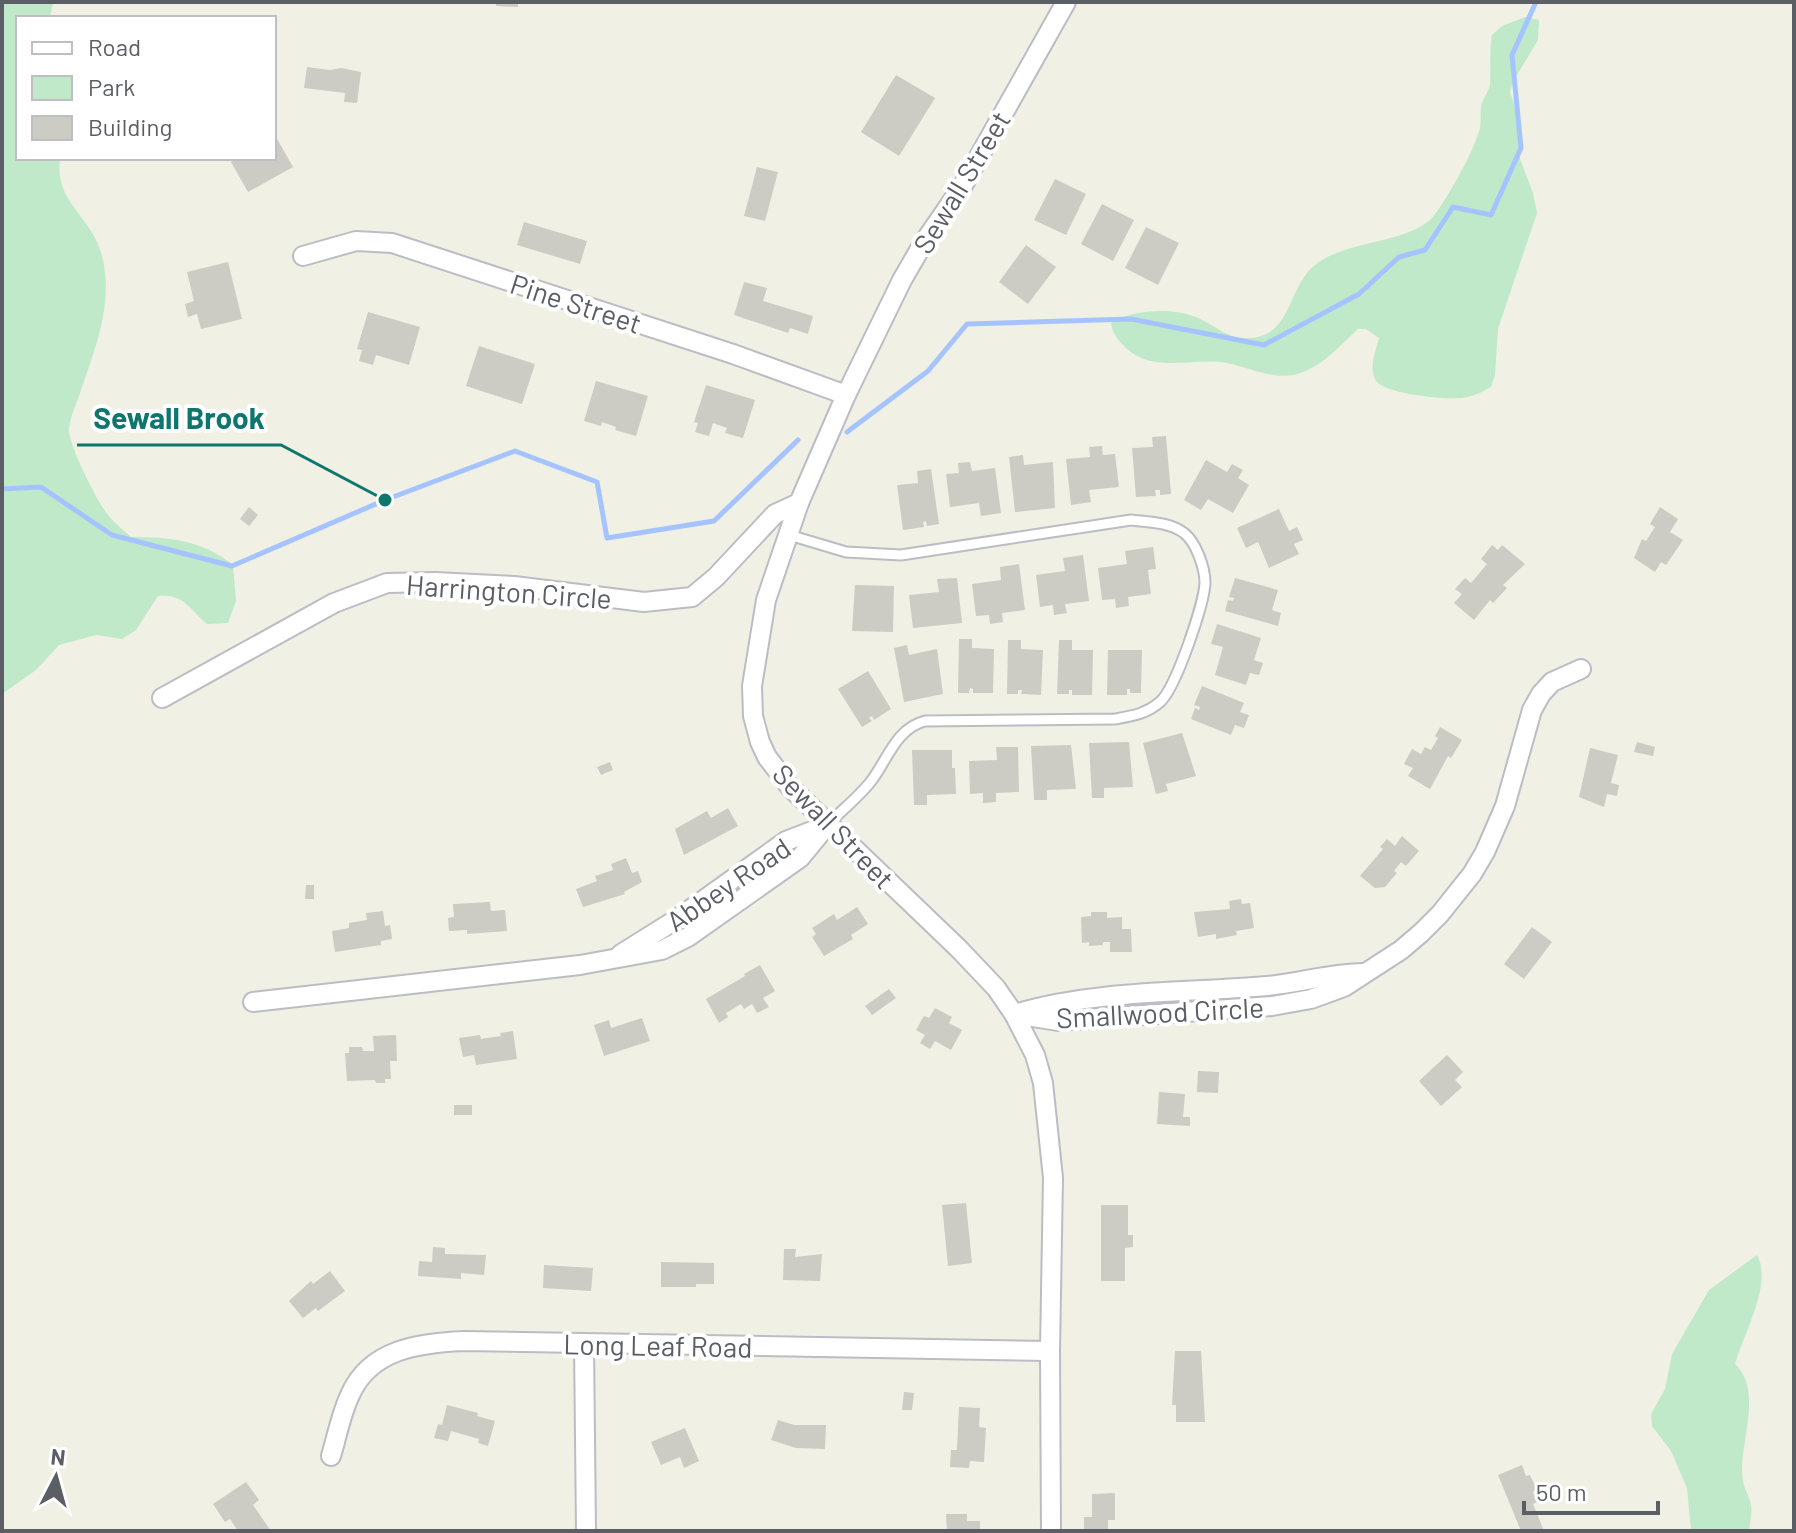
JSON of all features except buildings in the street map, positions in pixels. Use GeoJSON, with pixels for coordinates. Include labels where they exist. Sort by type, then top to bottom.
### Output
{"type":"FeatureCollection","features":[{"type":"Feature","properties":{"kind":"street","name":"Sewall Street"},"geometry":{"type":"LineString","coordinates":[[1051,1531],[1053,1178],[1043,1083],[1035,1055],[1014,1014],[996,988],[790,787],[767,757],[760,742],[753,716],[752,686],[766,602],[799,503],[846,395],[902,280],[962,187],[1066,2]]}},
{"type":"Feature","properties":{"kind":"street","name":"Pine Street"},"geometry":{"type":"LineString","coordinates":[[303,256],[356,241],[392,243],[718,349],[846,395]]}},
{"type":"Feature","properties":{"kind":"street","name":"Harrington Circle"},"geometry":{"type":"LineString","coordinates":[[162,698],[334,603],[387,583],[514,586],[644,602],[692,597],[716,577],[775,514],[799,503]]}},
{"type":"Feature","properties":{"kind":"street","name":"Smallwood Circle"},"geometry":{"type":"LineString","coordinates":[[1014,1014],[1058,1021],[1272,1006],[1328,994],[1344,987],[1401,950],[1421,933],[1472,874],[1505,806],[1532,710],[1552,682],[1581,669]]}},
{"type":"Feature","properties":{"kind":"street","name":"Abbey Road"},"geometry":{"type":"LineString","coordinates":[[607,960],[677,919],[786,841],[828,824]]}},
{"type":"Feature","properties":{"kind":"street","name":"Abbey Road"},"geometry":{"type":"LineString","coordinates":[[253,1002],[580,965],[662,950],[688,937],[800,858],[828,824]]}},
{"type":"Feature","properties":{"kind":"street","name":"Smallwood Circle"},"geometry":{"type":"LineString","coordinates":[[1014,1014],[1056,1002],[1270,986],[1343,973],[1364,973]]}},
{"type":"Feature","properties":{"kind":"street","name":"Long Leaf Road"},"geometry":{"type":"LineString","coordinates":[[331,1456],[355,1385],[371,1366],[394,1352],[417,1345],[440,1342],[1050,1351]]}},
{"type":"Feature","properties":{"kind":"street"},"geometry":{"type":"LineString","coordinates":[[584,1344],[586,1531]]}},
{"type":"Feature","properties":{"kind":"lane"},"geometry":{"type":"LineString","coordinates":[[789,535],[846,552],[901,555],[1131,520],[1164,524],[1185,533],[1201,560],[1205,584],[1180,670],[1162,701],[1142,715],[1115,719],[925,721],[916,724],[902,733],[872,780],[828,824]]}},
{"type":"Feature","properties":{"kind":"lane"},"geometry":{"type":"LineString","coordinates":[[747,869],[760,886]]}},
{"type":"Feature","properties":{"kind":"lane"},"geometry":{"type":"LineString","coordinates":[[677,919],[688,937]]}},
{"type":"Feature","properties":{"kind":"lane"},"geometry":{"type":"LineString","coordinates":[[1270,986],[1272,1006]]}},
{"type":"Feature","properties":{"kind":"green space"},"geometry":{"type":"Polygon","coordinates":[[[2,2],[53,2],[50,16],[16,16],[16,160],[60,160],[63,187],[97,242],[102,256],[106,291],[101,326],[74,410],[70,435],[91,487],[114,522],[131,537],[185,542],[221,557],[233,565],[236,601],[228,623],[207,624],[180,600],[158,596],[136,630],[122,639],[96,635],[59,645],[36,670],[2,694],[2,2]]]}},
{"type":"Feature","properties":{"kind":"green space"},"geometry":{"type":"Polygon","coordinates":[[[1525,17],[1539,20],[1538,40],[1510,92],[1518,115],[1520,159],[1537,213],[1498,329],[1495,375],[1491,387],[1469,397],[1454,398],[1416,395],[1382,386],[1376,381],[1373,370],[1379,338],[1366,329],[1358,329],[1312,368],[1285,376],[1227,363],[1161,363],[1137,356],[1118,340],[1111,323],[1142,312],[1155,311],[1190,315],[1235,337],[1264,335],[1282,320],[1299,286],[1315,265],[1345,250],[1410,232],[1430,220],[1459,176],[1479,131],[1482,104],[1490,84],[1492,35],[1502,26],[1525,17]]]}},
{"type":"Feature","properties":{"kind":"green space"},"geometry":{"type":"Polygon","coordinates":[[[1757,1255],[1762,1279],[1759,1294],[1735,1364],[1744,1376],[1748,1389],[1742,1467],[1751,1505],[1749,1531],[1691,1531],[1687,1488],[1671,1451],[1652,1426],[1651,1414],[1665,1389],[1672,1354],[1709,1290],[1757,1255]]]}},
{"type":"Feature","properties":{"kind":"waterway"},"geometry":{"type":"LineString","coordinates":[[847,432],[928,371],[967,324],[1131,319],[1264,345],[1359,294],[1399,257],[1425,250],[1453,207],[1491,215],[1521,148],[1512,55],[1536,2]]}},
{"type":"Feature","properties":{"kind":"waterway"},"geometry":{"type":"LineString","coordinates":[[2,489],[41,487],[112,535],[232,566],[385,500],[515,451],[597,482],[607,538],[714,521],[798,440]]}},
{"type":"Feature","properties":{"kind":"place","name":"Sewall Brook"},"geometry":{"type":"Point","coordinates":[385,500]}}]}
